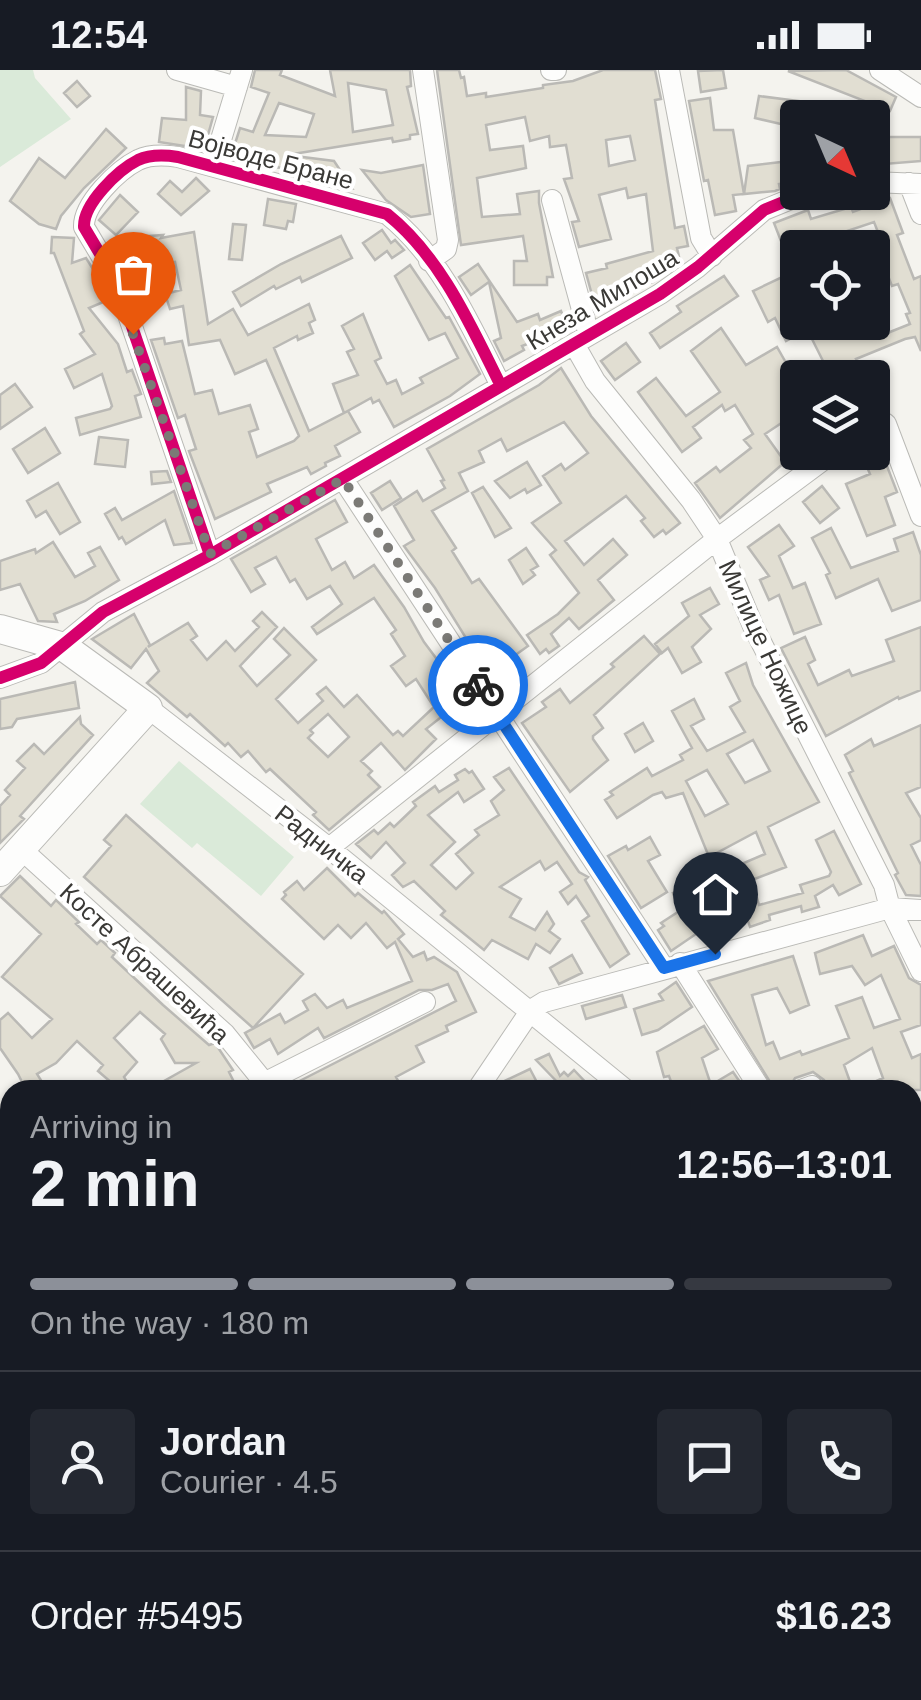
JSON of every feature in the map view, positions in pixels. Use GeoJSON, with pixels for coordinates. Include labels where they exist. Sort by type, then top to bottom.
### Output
{"type":"FeatureCollection","features":[{"type":"Feature","properties":{"kind":"main road","name":"Радничка"},"geometry":{"type":"LineString","coordinates":[[0,629],[64,647],[148,708]]}},
{"type":"Feature","properties":{"kind":"main road"},"geometry":{"type":"LineString","coordinates":[[0,872],[148,708]]}},
{"type":"Feature","properties":{"kind":"street"},"geometry":{"type":"LineString","coordinates":[[177,70],[240,78],[213,166]]}},
{"type":"Feature","properties":{"kind":"street"},"geometry":{"type":"LineString","coordinates":[[422,70],[448,240],[446,249],[429,261]]}},
{"type":"Feature","properties":{"kind":"street"},"geometry":{"type":"LineString","coordinates":[[668,70],[702,238],[712,256]]}},
{"type":"Feature","properties":{"kind":"street"},"geometry":{"type":"LineString","coordinates":[[880,70],[921,97]]}},
{"type":"Feature","properties":{"kind":"street","name":"Војводе Бране"},"geometry":{"type":"LineString","coordinates":[[210,554],[120,292],[88,236],[84,218],[114,179],[140,159],[163,155],[213,166],[388,214],[429,261],[467,317],[501,386]]}},
{"type":"Feature","properties":{"kind":"street"},"geometry":{"type":"LineString","coordinates":[[890,182],[915,183],[921,214]]}},
{"type":"Feature","properties":{"kind":"street","name":"Милице Ножице"},"geometry":{"type":"LineString","coordinates":[[552,200],[582,340],[595,381],[691,500],[717,540],[753,626],[884,885],[890,908],[921,972]]}},
{"type":"Feature","properties":{"kind":"street","name":"Кнеза Милоша"},"geometry":{"type":"LineString","coordinates":[[0,678],[28,670],[64,647],[102,612],[343,479],[660,294],[712,256],[764,210],[780,203]]}},
{"type":"Feature","properties":{"kind":"street"},"geometry":{"type":"LineString","coordinates":[[890,435],[921,516]]}},
{"type":"Feature","properties":{"kind":"street"},"geometry":{"type":"LineString","coordinates":[[329,848],[810,470]]}},
{"type":"Feature","properties":{"kind":"street"},"geometry":{"type":"LineString","coordinates":[[343,479],[497,713],[754,1080]]}},
{"type":"Feature","properties":{"kind":"street","name":"Радничка"},"geometry":{"type":"LineString","coordinates":[[148,708],[329,848],[614,1080]]}},
{"type":"Feature","properties":{"kind":"street","name":"Косте Абрашевића"},"geometry":{"type":"LineString","coordinates":[[21,849],[226,1034],[253,1080]]}},
{"type":"Feature","properties":{"kind":"street"},"geometry":{"type":"LineString","coordinates":[[484,1080],[531,1010],[556,998],[890,908],[921,910]]}},
{"type":"Feature","properties":{"kind":"street"},"geometry":{"type":"LineString","coordinates":[[269,1080],[426,1002]]}},
{"type":"Feature","properties":{"kind":"green space"},"geometry":{"type":"Polygon","coordinates":[[[0,70],[33,70],[35,78],[71,119],[0,167],[0,70]]]}},
{"type":"Feature","properties":{"kind":"green space"},"geometry":{"type":"Polygon","coordinates":[[[179,761],[294,857],[261,896],[197,843],[192,848],[140,804],[179,761]]]}},
{"type":"Feature","properties":{"kind":"building"},"geometry":{"type":"Polygon","coordinates":[[[255,70],[282,70],[280,75],[335,96],[330,70],[410,70],[411,86],[407,87],[418,134],[393,142],[392,138],[287,155],[334,161],[352,188],[284,172],[285,168],[232,153],[240,128],[253,132],[269,93],[251,87],[255,70]],[[348,83],[353,132],[393,125],[386,90],[348,83]],[[279,103],[265,135],[306,137],[314,114],[279,103]]]}},
{"type":"Feature","properties":{"kind":"building"},"geometry":{"type":"Polygon","coordinates":[[[437,70],[459,70],[467,96],[486,93],[486,97],[543,88],[603,70],[655,70],[661,99],[655,100],[675,228],[684,226],[688,246],[677,248],[680,261],[652,267],[656,280],[607,292],[610,302],[595,306],[586,273],[653,251],[646,194],[628,198],[626,188],[599,195],[611,239],[579,247],[572,222],[579,221],[564,179],[572,178],[566,145],[550,147],[549,136],[530,141],[525,117],[486,125],[490,150],[523,146],[526,168],[477,178],[482,217],[520,214],[517,194],[539,191],[553,277],[547,277],[547,285],[514,285],[514,261],[527,261],[523,236],[461,245],[437,70]],[[630,136],[606,140],[609,166],[635,160],[630,136]]]}},
{"type":"Feature","properties":{"kind":"building"},"geometry":{"type":"Polygon","coordinates":[[[723,70],[726,88],[701,92],[698,71],[723,70]]]}},
{"type":"Feature","properties":{"kind":"building"},"geometry":{"type":"Polygon","coordinates":[[[846,70],[896,97],[890,111],[890,100],[862,100],[788,71],[846,70]]]}},
{"type":"Feature","properties":{"kind":"building"},"geometry":{"type":"Polygon","coordinates":[[[77,81],[90,96],[77,107],[64,93],[77,81]]]}},
{"type":"Feature","properties":{"kind":"building"},"geometry":{"type":"Polygon","coordinates":[[[186,87],[201,91],[200,115],[213,117],[204,149],[159,142],[162,118],[186,120],[186,87]]]}},
{"type":"Feature","properties":{"kind":"building"},"geometry":{"type":"Polygon","coordinates":[[[759,96],[790,100],[780,100],[780,124],[755,118],[759,96]]]}},
{"type":"Feature","properties":{"kind":"building"},"geometry":{"type":"Polygon","coordinates":[[[710,98],[714,130],[733,130],[744,194],[733,195],[736,211],[715,215],[708,180],[704,181],[689,101],[710,98]]]}},
{"type":"Feature","properties":{"kind":"building"},"geometry":{"type":"Polygon","coordinates":[[[106,129],[126,148],[84,188],[61,216],[56,229],[39,224],[10,201],[39,158],[65,178],[106,129]]]}},
{"type":"Feature","properties":{"kind":"building"},"geometry":{"type":"Polygon","coordinates":[[[890,137],[921,137],[921,161],[890,164],[890,137]]]}},
{"type":"Feature","properties":{"kind":"building"},"geometry":{"type":"Polygon","coordinates":[[[780,162],[780,189],[744,194],[748,166],[780,162]]]}},
{"type":"Feature","properties":{"kind":"building"},"geometry":{"type":"Polygon","coordinates":[[[423,165],[430,214],[411,217],[386,200],[362,170],[381,173],[423,165]]]}},
{"type":"Feature","properties":{"kind":"building"},"geometry":{"type":"Polygon","coordinates":[[[196,178],[209,191],[181,215],[158,194],[170,181],[182,192],[196,178]]]}},
{"type":"Feature","properties":{"kind":"building"},"geometry":{"type":"Polygon","coordinates":[[[120,195],[138,212],[116,235],[99,220],[120,195]]]}},
{"type":"Feature","properties":{"kind":"building"},"geometry":{"type":"Polygon","coordinates":[[[890,198],[903,233],[897,235],[914,279],[921,276],[921,351],[915,337],[857,360],[822,360],[812,340],[890,340],[890,332],[910,324],[906,314],[910,313],[898,284],[892,286],[890,281],[890,230],[877,230],[874,222],[850,230],[780,230],[780,238],[774,223],[808,210],[811,219],[841,210],[890,210],[890,198]]]}},
{"type":"Feature","properties":{"kind":"building"},"geometry":{"type":"Polygon","coordinates":[[[268,199],[296,204],[293,222],[288,221],[286,229],[264,225],[268,199]]]}},
{"type":"Feature","properties":{"kind":"building"},"geometry":{"type":"Polygon","coordinates":[[[233,224],[246,225],[242,260],[229,259],[233,224]]]}},
{"type":"Feature","properties":{"kind":"building"},"geometry":{"type":"Polygon","coordinates":[[[382,230],[391,243],[395,240],[404,250],[392,258],[387,251],[375,260],[363,243],[382,230]]]}},
{"type":"Feature","properties":{"kind":"building"},"geometry":{"type":"Polygon","coordinates":[[[194,232],[208,324],[233,309],[248,335],[309,304],[315,320],[309,323],[313,333],[274,348],[309,431],[348,411],[360,432],[335,446],[340,456],[325,463],[326,466],[311,474],[307,467],[267,484],[271,492],[215,519],[189,451],[196,449],[185,415],[178,418],[151,340],[164,338],[165,344],[182,341],[195,394],[212,390],[219,414],[250,405],[258,429],[249,432],[257,457],[299,436],[266,360],[235,374],[220,340],[189,345],[183,306],[170,309],[165,294],[181,290],[175,262],[126,270],[123,238],[163,235],[161,238],[194,232]]]}},
{"type":"Feature","properties":{"kind":"building"},"geometry":{"type":"Polygon","coordinates":[[[341,236],[352,258],[302,282],[300,277],[276,289],[274,286],[241,306],[233,292],[341,236]]]}},
{"type":"Feature","properties":{"kind":"building"},"geometry":{"type":"Polygon","coordinates":[[[52,237],[74,238],[72,263],[86,258],[103,285],[108,300],[89,308],[118,344],[127,372],[132,370],[141,394],[135,396],[141,417],[80,435],[76,418],[112,406],[102,374],[74,388],[65,369],[95,354],[80,334],[84,331],[51,253],[52,237]]]}},
{"type":"Feature","properties":{"kind":"building"},"geometry":{"type":"Polygon","coordinates":[[[478,264],[517,322],[538,314],[540,320],[561,311],[568,329],[522,346],[524,350],[504,361],[494,341],[501,338],[489,282],[471,295],[459,277],[478,264]]]}},
{"type":"Feature","properties":{"kind":"building"},"geometry":{"type":"Polygon","coordinates":[[[410,265],[449,317],[480,374],[394,427],[379,400],[373,403],[371,398],[344,413],[333,384],[358,375],[347,352],[354,349],[342,326],[363,314],[381,358],[375,361],[387,384],[396,380],[402,394],[423,383],[420,378],[458,358],[445,333],[429,340],[395,276],[410,265]]]}},
{"type":"Feature","properties":{"kind":"building"},"geometry":{"type":"Polygon","coordinates":[[[724,276],[738,296],[660,348],[650,333],[681,312],[677,306],[724,276]]]}},
{"type":"Feature","properties":{"kind":"building"},"geometry":{"type":"Polygon","coordinates":[[[780,278],[780,328],[775,318],[768,322],[753,291],[780,278]]]}},
{"type":"Feature","properties":{"kind":"building"},"geometry":{"type":"Polygon","coordinates":[[[721,328],[746,365],[777,347],[784,360],[780,360],[780,424],[765,434],[780,455],[780,466],[720,518],[695,483],[716,467],[720,472],[751,448],[744,440],[753,434],[735,405],[725,411],[722,405],[693,427],[701,438],[682,452],[638,392],[656,378],[686,416],[720,392],[691,351],[721,328]]]}},
{"type":"Feature","properties":{"kind":"building"},"geometry":{"type":"Polygon","coordinates":[[[626,343],[640,362],[615,380],[601,361],[626,343]]]}},
{"type":"Feature","properties":{"kind":"building"},"geometry":{"type":"Polygon","coordinates":[[[561,368],[591,416],[680,523],[666,534],[663,530],[654,537],[641,521],[645,518],[626,496],[565,541],[584,565],[613,539],[627,555],[598,580],[614,600],[579,629],[569,618],[551,634],[559,646],[540,654],[527,635],[558,614],[579,593],[550,555],[556,550],[532,523],[561,503],[543,476],[561,464],[565,470],[588,453],[564,422],[507,451],[501,439],[479,451],[484,462],[459,473],[468,491],[432,511],[456,548],[452,551],[472,583],[479,579],[528,646],[514,656],[517,660],[512,663],[521,678],[500,693],[404,546],[414,540],[394,506],[417,491],[423,501],[445,488],[427,449],[539,385],[561,368]]]}},
{"type":"Feature","properties":{"kind":"building"},"geometry":{"type":"Polygon","coordinates":[[[15,384],[32,407],[0,429],[0,395],[15,384]]]}},
{"type":"Feature","properties":{"kind":"building"},"geometry":{"type":"Polygon","coordinates":[[[45,428],[60,453],[28,473],[13,449],[45,428]]]}},
{"type":"Feature","properties":{"kind":"building"},"geometry":{"type":"Polygon","coordinates":[[[99,437],[128,440],[125,467],[95,464],[99,437]]]}},
{"type":"Feature","properties":{"kind":"building"},"geometry":{"type":"Polygon","coordinates":[[[527,462],[541,485],[510,498],[495,481],[527,462]]]}},
{"type":"Feature","properties":{"kind":"building"},"geometry":{"type":"Polygon","coordinates":[[[868,470],[888,470],[897,492],[885,497],[895,525],[867,536],[846,484],[870,474],[868,470]]]}},
{"type":"Feature","properties":{"kind":"building"},"geometry":{"type":"Polygon","coordinates":[[[167,471],[171,482],[152,484],[151,472],[167,471]]]}},
{"type":"Feature","properties":{"kind":"building"},"geometry":{"type":"Polygon","coordinates":[[[390,481],[401,498],[382,510],[371,493],[390,481]]]}},
{"type":"Feature","properties":{"kind":"building"},"geometry":{"type":"Polygon","coordinates":[[[58,483],[80,522],[60,534],[46,511],[36,517],[27,501],[58,483]]]}},
{"type":"Feature","properties":{"kind":"building"},"geometry":{"type":"Polygon","coordinates":[[[822,486],[839,508],[820,523],[803,502],[822,486]]]}},
{"type":"Feature","properties":{"kind":"building"},"geometry":{"type":"Polygon","coordinates":[[[483,487],[511,528],[495,537],[472,493],[483,487]]]}},
{"type":"Feature","properties":{"kind":"building"},"geometry":{"type":"Polygon","coordinates":[[[174,491],[192,543],[174,545],[165,520],[126,544],[122,537],[119,539],[105,514],[115,508],[122,520],[174,491]]]}},
{"type":"Feature","properties":{"kind":"building"},"geometry":{"type":"Polygon","coordinates":[[[335,500],[347,522],[316,539],[332,570],[345,562],[354,578],[374,565],[477,713],[457,729],[445,714],[426,729],[436,739],[405,770],[381,743],[361,761],[380,787],[329,830],[313,815],[316,812],[270,769],[266,772],[248,751],[241,757],[147,683],[159,671],[146,649],[131,668],[92,639],[134,614],[148,647],[188,623],[197,636],[191,640],[207,660],[226,641],[235,651],[259,627],[253,621],[262,612],[277,627],[240,666],[257,686],[290,655],[274,639],[284,628],[316,660],[276,699],[298,723],[323,701],[317,694],[326,687],[344,707],[357,695],[393,735],[398,731],[403,736],[434,707],[416,679],[406,686],[391,666],[405,656],[391,634],[396,630],[374,598],[317,634],[312,627],[342,604],[330,586],[307,599],[295,579],[290,582],[276,557],[255,568],[265,584],[251,592],[231,559],[335,500]],[[328,714],[310,730],[313,733],[308,738],[328,757],[349,737],[328,714]]]}},
{"type":"Feature","properties":{"kind":"building"},"geometry":{"type":"Polygon","coordinates":[[[779,525],[794,546],[779,556],[793,588],[805,583],[821,624],[794,634],[779,595],[769,600],[760,580],[769,576],[748,547],[779,525]]]}},
{"type":"Feature","properties":{"kind":"building"},"geometry":{"type":"Polygon","coordinates":[[[831,528],[851,568],[898,551],[894,539],[913,532],[921,555],[921,600],[892,611],[878,579],[836,598],[826,575],[830,573],[812,538],[831,528]]]}},
{"type":"Feature","properties":{"kind":"building"},"geometry":{"type":"Polygon","coordinates":[[[53,542],[75,577],[95,566],[88,553],[100,547],[119,580],[54,614],[57,622],[38,621],[20,584],[0,590],[0,561],[35,549],[36,553],[53,542]]]}},
{"type":"Feature","properties":{"kind":"building"},"geometry":{"type":"Polygon","coordinates":[[[526,548],[538,566],[531,570],[535,575],[523,584],[509,560],[526,548]]]}},
{"type":"Feature","properties":{"kind":"building"},"geometry":{"type":"Polygon","coordinates":[[[710,588],[719,604],[700,615],[711,629],[692,647],[701,662],[682,673],[668,648],[662,653],[655,644],[689,616],[682,603],[710,588]]]}},
{"type":"Feature","properties":{"kind":"building"},"geometry":{"type":"Polygon","coordinates":[[[921,627],[921,690],[898,697],[826,736],[781,648],[805,637],[815,660],[808,664],[818,685],[849,670],[852,676],[894,661],[886,640],[921,627]]]}},
{"type":"Feature","properties":{"kind":"building"},"geometry":{"type":"Polygon","coordinates":[[[644,636],[660,654],[594,715],[603,728],[593,739],[608,760],[570,792],[522,723],[546,707],[542,702],[560,689],[570,703],[644,636]]]}},
{"type":"Feature","properties":{"kind":"building"},"geometry":{"type":"Polygon","coordinates":[[[746,663],[753,685],[819,802],[768,827],[786,867],[723,891],[716,875],[765,854],[756,832],[709,857],[683,793],[666,798],[662,792],[653,795],[617,818],[605,800],[613,795],[610,792],[647,768],[652,776],[683,760],[680,755],[692,748],[672,711],[694,699],[704,719],[691,726],[707,751],[745,732],[730,707],[740,701],[726,673],[746,663]],[[753,740],[727,754],[745,783],[770,771],[753,740]],[[707,770],[686,781],[705,816],[728,804],[707,770]]]}},
{"type":"Feature","properties":{"kind":"building"},"geometry":{"type":"Polygon","coordinates":[[[75,682],[79,708],[17,719],[12,727],[0,729],[0,699],[75,682]]]}},
{"type":"Feature","properties":{"kind":"building"},"geometry":{"type":"Polygon","coordinates":[[[80,717],[81,724],[93,735],[0,843],[0,806],[10,795],[5,790],[25,768],[17,761],[34,744],[44,754],[80,717]]]}},
{"type":"Feature","properties":{"kind":"building"},"geometry":{"type":"Polygon","coordinates":[[[643,723],[653,741],[635,752],[625,734],[643,723]]]}},
{"type":"Feature","properties":{"kind":"building"},"geometry":{"type":"Polygon","coordinates":[[[921,725],[921,787],[906,793],[921,818],[921,840],[911,845],[921,865],[921,896],[906,895],[895,875],[898,873],[849,773],[853,771],[845,755],[871,739],[874,746],[921,725]]]}},
{"type":"Feature","properties":{"kind":"building"},"geometry":{"type":"Polygon","coordinates":[[[509,768],[579,872],[588,877],[585,880],[629,954],[610,967],[582,921],[589,916],[576,896],[568,904],[560,892],[572,884],[557,862],[545,870],[540,861],[500,887],[521,899],[510,917],[535,930],[547,912],[554,924],[549,931],[560,939],[550,953],[536,944],[528,959],[492,940],[484,950],[441,915],[445,911],[414,881],[403,887],[392,875],[405,863],[386,842],[371,858],[356,844],[374,830],[378,834],[390,823],[394,827],[416,806],[413,802],[435,786],[439,792],[458,780],[455,775],[465,769],[472,771],[484,789],[464,802],[458,792],[428,815],[455,842],[431,865],[456,889],[473,873],[456,854],[479,835],[475,830],[499,815],[491,801],[504,790],[494,777],[509,768]]]}},
{"type":"Feature","properties":{"kind":"building"},"geometry":{"type":"Polygon","coordinates":[[[126,815],[303,974],[253,1028],[84,877],[111,846],[104,840],[126,815]]]}},
{"type":"Feature","properties":{"kind":"building"},"geometry":{"type":"Polygon","coordinates":[[[834,831],[861,884],[839,895],[833,885],[815,896],[819,907],[802,912],[801,906],[769,915],[770,920],[750,927],[742,903],[757,898],[759,905],[803,893],[800,885],[829,876],[831,872],[816,840],[834,831]]]}},
{"type":"Feature","properties":{"kind":"building"},"geometry":{"type":"Polygon","coordinates":[[[650,837],[660,855],[648,861],[667,892],[641,908],[608,856],[650,837]]]}},
{"type":"Feature","properties":{"kind":"building"},"geometry":{"type":"Polygon","coordinates":[[[327,868],[355,896],[358,893],[384,911],[404,934],[398,939],[413,957],[424,952],[427,960],[434,957],[457,972],[476,1012],[416,1046],[424,1062],[396,1077],[398,1080],[302,1080],[456,1001],[448,984],[419,990],[324,1038],[318,1028],[278,1054],[270,1039],[254,1048],[245,1033],[280,1014],[285,1023],[308,1010],[303,1001],[315,994],[327,1008],[343,1000],[347,1008],[412,981],[395,942],[387,948],[366,923],[351,938],[338,925],[324,939],[282,899],[297,881],[304,890],[327,868]]]}},
{"type":"Feature","properties":{"kind":"building"},"geometry":{"type":"Polygon","coordinates":[[[20,876],[51,906],[56,900],[97,944],[101,940],[115,953],[112,957],[163,1005],[209,1045],[215,1043],[233,1070],[229,1072],[233,1080],[166,1080],[196,1063],[175,1063],[161,1039],[165,1034],[140,1012],[114,1038],[137,1062],[124,1077],[126,1080],[108,1080],[98,1071],[103,1065],[77,1041],[56,1063],[37,1074],[41,1080],[21,1080],[0,1048],[0,1020],[8,1013],[32,1038],[52,1019],[2,977],[41,934],[0,896],[20,876]]]}},
{"type":"Feature","properties":{"kind":"building"},"geometry":{"type":"Polygon","coordinates":[[[695,884],[699,897],[677,904],[673,893],[695,884]]]}},
{"type":"Feature","properties":{"kind":"building"},"geometry":{"type":"Polygon","coordinates":[[[681,910],[696,934],[671,951],[658,930],[664,926],[661,923],[681,910]]]}},
{"type":"Feature","properties":{"kind":"building"},"geometry":{"type":"Polygon","coordinates":[[[863,935],[872,956],[894,946],[909,978],[921,985],[921,1025],[901,1032],[912,1058],[921,1054],[921,1080],[879,1080],[883,1078],[872,1048],[844,1065],[849,1080],[824,1080],[813,1072],[794,1080],[769,1080],[708,981],[793,956],[809,1005],[790,1013],[777,988],[752,995],[766,1045],[773,1042],[780,1059],[849,1038],[836,1006],[862,997],[874,1028],[900,1019],[881,975],[865,985],[852,966],[820,974],[815,953],[863,935]]]}},
{"type":"Feature","properties":{"kind":"building"},"geometry":{"type":"Polygon","coordinates":[[[572,955],[582,973],[559,984],[550,968],[572,955]]]}},
{"type":"Feature","properties":{"kind":"building"},"geometry":{"type":"Polygon","coordinates":[[[676,982],[692,1007],[658,1030],[642,1035],[634,1009],[663,1000],[659,994],[676,982]]]}},
{"type":"Feature","properties":{"kind":"building"},"geometry":{"type":"Polygon","coordinates":[[[622,995],[626,1007],[586,1019],[582,1006],[622,995]]]}},
{"type":"Feature","properties":{"kind":"building"},"geometry":{"type":"Polygon","coordinates":[[[704,1026],[718,1049],[702,1058],[709,1080],[664,1077],[657,1052],[704,1026]]]}},
{"type":"Feature","properties":{"kind":"building"},"geometry":{"type":"Polygon","coordinates":[[[549,1054],[560,1076],[564,1072],[568,1076],[574,1070],[584,1080],[555,1080],[536,1060],[549,1054]]]}},
{"type":"Feature","properties":{"kind":"building"},"geometry":{"type":"Polygon","coordinates":[[[530,1069],[536,1080],[507,1080],[530,1069]]]}},
{"type":"Feature","properties":{"kind":"building"},"geometry":{"type":"Polygon","coordinates":[[[733,1072],[739,1080],[719,1080],[733,1072]]]}},
{"type":"Feature","properties":{"kind":"cycle path"},"geometry":{"type":"LineString","coordinates":[[210,555],[115,279],[84,227],[89,208],[103,189],[138,160],[178,157],[387,214],[439,271],[501,386]]}},
{"type":"Feature","properties":{"kind":"cycle path"},"geometry":{"type":"LineString","coordinates":[[0,678],[41,663],[103,612],[210,555],[660,294],[764,210],[780,203]]}},
{"type":"Feature","properties":{"kind":"way so far"},"geometry":{"type":"LineString","coordinates":[[133,334],[210,554],[343,479],[478,685]]}},
{"type":"Feature","properties":{"kind":"route"},"geometry":{"type":"LineString","coordinates":[[478,685],[664,968],[715,954]]}}]}
